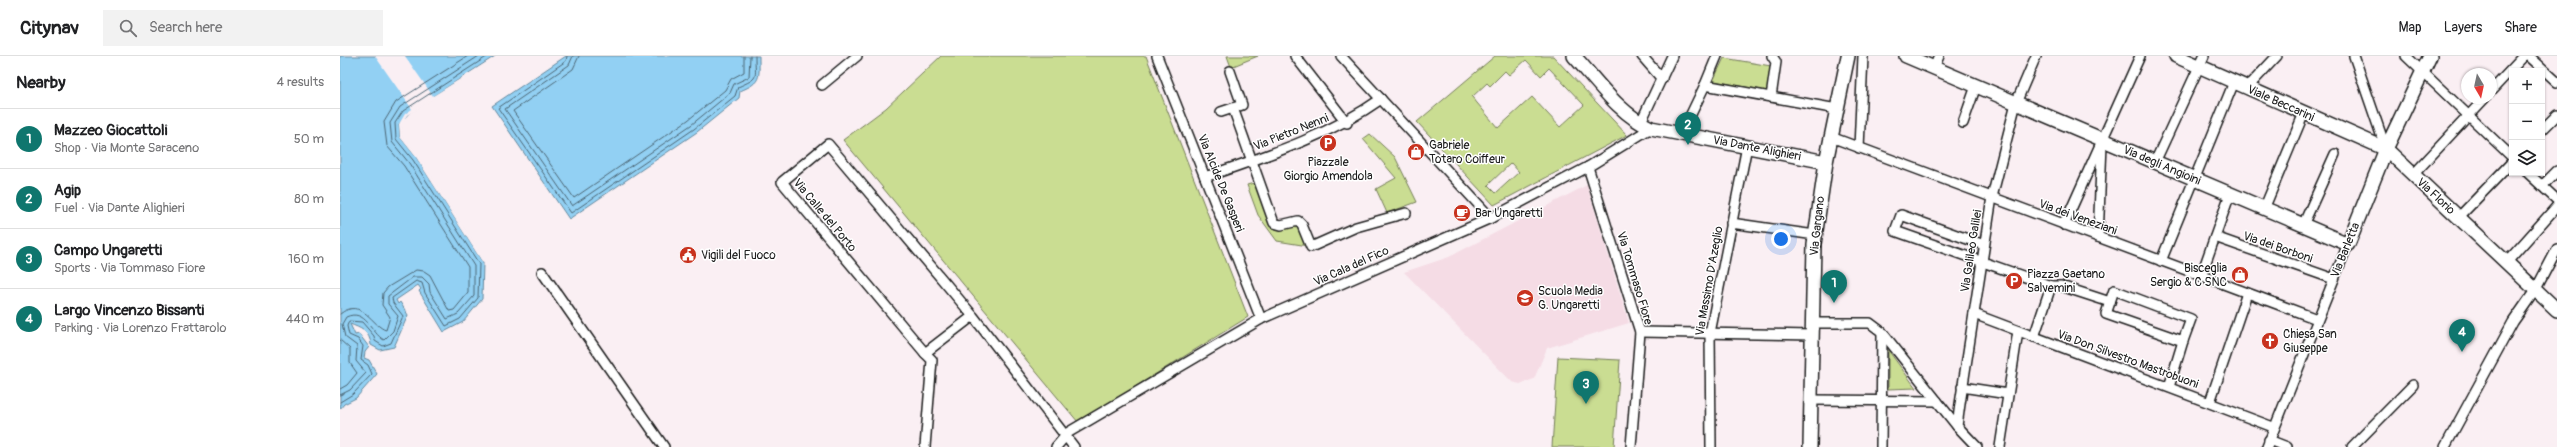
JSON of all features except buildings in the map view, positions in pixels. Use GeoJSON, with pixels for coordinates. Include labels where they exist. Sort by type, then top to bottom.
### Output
{"type":"FeatureCollection","features":[{"type":"Feature","properties":{"kind":"street"},"geometry":{"type":"LineString","coordinates":[[822,85],[857,56]]}},
{"type":"Feature","properties":{"kind":"street","name":"Via Alcide De Gasperi"},"geometry":{"type":"LineString","coordinates":[[1157,56],[1261,318]]}},
{"type":"Feature","properties":{"kind":"street"},"geometry":{"type":"LineString","coordinates":[[1295,56],[1346,123]]}},
{"type":"Feature","properties":{"kind":"street"},"geometry":{"type":"LineString","coordinates":[[1341,56],[1491,218]]}},
{"type":"Feature","properties":{"kind":"street","name":"Via Dante Alighieri"},"geometry":{"type":"LineString","coordinates":[[1574,56],[1627,114],[1646,126],[1826,162]]}},
{"type":"Feature","properties":{"kind":"street"},"geometry":{"type":"LineString","coordinates":[[1642,56],[1662,79]]}},
{"type":"Feature","properties":{"kind":"street"},"geometry":{"type":"LineString","coordinates":[[1646,126],[1662,79],[1672,56]]}},
{"type":"Feature","properties":{"kind":"street"},"geometry":{"type":"LineString","coordinates":[[1682,134],[1717,56]]}},
{"type":"Feature","properties":{"kind":"street"},"geometry":{"type":"LineString","coordinates":[[1771,97],[1776,62],[1772,56]]}},
{"type":"Feature","properties":{"kind":"street","name":"Via Gargano"},"geometry":{"type":"LineString","coordinates":[[1810,447],[1815,235],[1826,162],[1848,56]]}},
{"type":"Feature","properties":{"kind":"street"},"geometry":{"type":"LineString","coordinates":[[1859,148],[1863,56]]}},
{"type":"Feature","properties":{"kind":"street","name":"Via degli Angioini"},"geometry":{"type":"LineString","coordinates":[[1906,56],[1937,62],[1976,86],[2348,244]]}},
{"type":"Feature","properties":{"kind":"street","name":"Via Galileo Galilei"},"geometry":{"type":"LineString","coordinates":[[1957,426],[1992,197],[2016,103],[2036,56]]}},
{"type":"Feature","properties":{"kind":"street"},"geometry":{"type":"LineString","coordinates":[[2064,225],[2140,56]]}},
{"type":"Feature","properties":{"kind":"street","name":"Viale Beccarini"},"geometry":{"type":"LineString","coordinates":[[2176,56],[2201,61],[2234,82],[2386,150]]}},
{"type":"Feature","properties":{"kind":"street"},"geometry":{"type":"LineString","coordinates":[[2247,88],[2278,56]]}},
{"type":"Feature","properties":{"kind":"street","name":"Via Florio"},"geometry":{"type":"LineString","coordinates":[[2354,56],[2386,150],[2557,310]]}},
{"type":"Feature","properties":{"kind":"street"},"geometry":{"type":"LineString","coordinates":[[2406,56],[2509,154]]}},
{"type":"Feature","properties":{"kind":"street","name":"Via Barletta"},"geometry":{"type":"LineString","coordinates":[[2268,444],[2273,427],[2386,150],[2430,56]]}},
{"type":"Feature","properties":{"kind":"street"},"geometry":{"type":"LineString","coordinates":[[2497,85],[2524,56]]}},
{"type":"Feature","properties":{"kind":"street"},"geometry":{"type":"LineString","coordinates":[[2529,56],[2556,77]]}},
{"type":"Feature","properties":{"kind":"street"},"geometry":{"type":"LineString","coordinates":[[2155,162],[2201,61]]}},
{"type":"Feature","properties":{"kind":"street"},"geometry":{"type":"LineString","coordinates":[[1221,112],[1242,106],[1230,71]]}},
{"type":"Feature","properties":{"kind":"street"},"geometry":{"type":"LineString","coordinates":[[2161,261],[2234,82]]}},
{"type":"Feature","properties":{"kind":"street"},"geometry":{"type":"LineString","coordinates":[[1705,85],[1837,109]]}},
{"type":"Feature","properties":{"kind":"street"},"geometry":{"type":"LineString","coordinates":[[1962,123],[1976,86]]}},
{"type":"Feature","properties":{"kind":"street","name":"Via Pietro Nenni"},"geometry":{"type":"LineString","coordinates":[[1205,177],[1252,161],[1346,123],[1381,99]]}},
{"type":"Feature","properties":{"kind":"street"},"geometry":{"type":"LineString","coordinates":[[2413,175],[2479,104]]}},
{"type":"Feature","properties":{"kind":"street"},"geometry":{"type":"LineString","coordinates":[[1233,108],[1274,223],[1281,225],[1298,221],[1302,225],[1311,247],[1356,227],[1406,213]]}},
{"type":"Feature","properties":{"kind":"street"},"geometry":{"type":"LineString","coordinates":[[2264,208],[2304,113]]}},
{"type":"Feature","properties":{"kind":"street"},"geometry":{"type":"LineString","coordinates":[[2545,127],[2557,115]]}},
{"type":"Feature","properties":{"kind":"street","name":"Via Cala del Fico"},"geometry":{"type":"LineString","coordinates":[[1065,436],[1261,318],[1491,218],[1588,167],[1646,126]]}},
{"type":"Feature","properties":{"kind":"street","name":"Via dei Veneziani"},"geometry":{"type":"LineString","coordinates":[[1831,137],[2317,319]]}},
{"type":"Feature","properties":{"kind":"street"},"geometry":{"type":"LineString","coordinates":[[2098,237],[2102,140]]}},
{"type":"Feature","properties":{"kind":"street","name":"Via Calle del Porto"},"geometry":{"type":"LineString","coordinates":[[925,447],[932,360],[782,182],[828,144],[973,316],[1074,447]]}},
{"type":"Feature","properties":{"kind":"street","name":"Via Massimo D'Azeglio"},"geometry":{"type":"LineString","coordinates":[[1711,447],[1710,333],[1747,146]]}},
{"type":"Feature","properties":{"kind":"street"},"geometry":{"type":"LineString","coordinates":[[2303,225],[2335,154]]}},
{"type":"Feature","properties":{"kind":"street"},"geometry":{"type":"LineString","coordinates":[[2459,217],[2509,165]]}},
{"type":"Feature","properties":{"kind":"street","name":"Via Tommaso Fiore"},"geometry":{"type":"LineString","coordinates":[[1588,167],[1640,332],[1631,447]]}},
{"type":"Feature","properties":{"kind":"street"},"geometry":{"type":"LineString","coordinates":[[2542,186],[2557,171]]}},
{"type":"Feature","properties":{"kind":"street"},"geometry":{"type":"LineString","coordinates":[[2531,176],[2557,200]]}},
{"type":"Feature","properties":{"kind":"street"},"geometry":{"type":"LineString","coordinates":[[2201,276],[2230,194]]}},
{"type":"Feature","properties":{"kind":"street"},"geometry":{"type":"LineString","coordinates":[[2507,262],[2557,206]]}},
{"type":"Feature","properties":{"kind":"street"},"geometry":{"type":"LineString","coordinates":[[1984,245],[1901,215],[1895,231],[2051,286],[2061,286],[2110,302]]}},
{"type":"Feature","properties":{"kind":"street"},"geometry":{"type":"LineString","coordinates":[[1731,223],[1815,235]]}},
{"type":"Feature","properties":{"kind":"street","name":"Via dei Borboni"},"geometry":{"type":"LineString","coordinates":[[2215,237],[2334,279]]}},
{"type":"Feature","properties":{"kind":"street"},"geometry":{"type":"LineString","coordinates":[[2445,447],[2513,322],[2536,289],[2557,249]]}},
{"type":"Feature","properties":{"kind":"street"},"geometry":{"type":"LineString","coordinates":[[542,272],[664,447]]}},
{"type":"Feature","properties":{"kind":"street"},"geometry":{"type":"LineString","coordinates":[[2034,337],[2051,286]]}},
{"type":"Feature","properties":{"kind":"street"},"geometry":{"type":"LineString","coordinates":[[2169,388],[2191,319],[2114,290],[2106,314],[2183,341]]}},
{"type":"Feature","properties":{"kind":"street"},"geometry":{"type":"LineString","coordinates":[[2210,402],[2247,293]]}},
{"type":"Feature","properties":{"kind":"street","name":"Via Don Silvestro Mastrobuoni"},"geometry":{"type":"LineString","coordinates":[[1974,314],[2273,427]]}},
{"type":"Feature","properties":{"kind":"street"},"geometry":{"type":"LineString","coordinates":[[925,353],[973,316]]}},
{"type":"Feature","properties":{"kind":"street"},"geometry":{"type":"LineString","coordinates":[[1640,332],[1710,333],[1812,329],[1870,324],[1882,332],[1957,426],[1977,447]]}},
{"type":"Feature","properties":{"kind":"street"},"geometry":{"type":"LineString","coordinates":[[2000,447],[2018,331]]}},
{"type":"Feature","properties":{"kind":"street"},"geometry":{"type":"LineString","coordinates":[[1881,447],[1882,332]]}},
{"type":"Feature","properties":{"kind":"street"},"geometry":{"type":"LineString","coordinates":[[2352,447],[2413,385]]}},
{"type":"Feature","properties":{"kind":"street"},"geometry":{"type":"LineString","coordinates":[[1962,387],[2008,394]]}},
{"type":"Feature","properties":{"kind":"street"},"geometry":{"type":"LineString","coordinates":[[1811,400],[1937,401]]}},
{"type":"Feature","properties":{"kind":"street"},"geometry":{"type":"LineString","coordinates":[[1056,447],[1065,436]]}},
{"type":"Feature","properties":{"kind":"street"},"geometry":{"type":"LineString","coordinates":[[2268,444],[2287,447]]}},
{"type":"Feature","properties":{"kind":"shaded area","name":"Scuola Media G. Ungaretti"},"geometry":{"type":"Polygon","coordinates":[[[1587,185],[1629,323],[1547,348],[1534,379],[1520,384],[1512,382],[1404,272],[1449,257],[1587,185]]]}},
{"type":"Feature","properties":{"kind":"green space"},"geometry":{"type":"Polygon","coordinates":[[[941,56],[1146,56],[1248,317],[1078,422],[843,140],[886,108],[941,56]]]}},
{"type":"Feature","properties":{"kind":"green space"},"geometry":{"type":"Polygon","coordinates":[[[1227,56],[1258,56],[1231,67],[1227,56]]]}},
{"type":"Feature","properties":{"kind":"green space"},"geometry":{"type":"Polygon","coordinates":[[[1495,56],[1553,56],[1627,135],[1494,205],[1417,122],[1495,56]],[[1526,60],[1509,75],[1505,71],[1490,86],[1487,83],[1472,97],[1498,128],[1532,97],[1560,127],[1584,105],[1549,68],[1541,76],[1526,60]],[[1511,163],[1488,185],[1496,193],[1519,172],[1511,163]]]}},
{"type":"Feature","properties":{"kind":"green space"},"geometry":{"type":"Polygon","coordinates":[[[1724,58],[1771,66],[1767,91],[1713,81],[1724,58]]]}},
{"type":"Feature","properties":{"kind":"green space"},"geometry":{"type":"Polygon","coordinates":[[[1370,134],[1395,157],[1417,202],[1387,213],[1376,189],[1396,178],[1363,139],[1370,134]]]}},
{"type":"Feature","properties":{"kind":"green space"},"geometry":{"type":"Polygon","coordinates":[[[1257,182],[1271,224],[1298,224],[1308,246],[1277,241],[1258,215],[1247,185],[1257,182]]]}},
{"type":"Feature","properties":{"kind":"green space"},"geometry":{"type":"Polygon","coordinates":[[[1888,350],[1916,388],[1888,389],[1888,350]]]}},
{"type":"Feature","properties":{"kind":"green space"},"geometry":{"type":"Polygon","coordinates":[[[1558,357],[1620,360],[1614,447],[1552,447],[1558,357]]]}},
{"type":"Feature","properties":{"kind":"water"},"geometry":{"type":"Polygon","coordinates":[[[340,56],[495,56],[412,110],[399,124],[400,137],[416,157],[483,263],[482,299],[463,322],[444,332],[419,291],[421,289],[418,285],[396,300],[398,304],[400,302],[408,315],[394,347],[380,350],[371,345],[367,333],[350,324],[355,335],[359,334],[369,347],[365,352],[364,358],[369,360],[377,374],[356,398],[344,404],[340,409],[340,56]]]}},
{"type":"Feature","properties":{"kind":"water"},"geometry":{"type":"Polygon","coordinates":[[[566,56],[759,56],[759,74],[756,82],[740,91],[739,98],[697,132],[569,219],[492,106],[566,56]]]}},
{"type":"Feature","properties":{"kind":"pier"},"geometry":{"type":"Polygon","coordinates":[[[375,56],[405,56],[433,96],[497,56],[407,115],[401,125],[402,137],[418,156],[485,262],[483,263],[416,157],[400,137],[399,124],[405,114],[412,109],[375,56]]]}},
{"type":"Feature","properties":{"kind":"place","name":"Piazzale Giorgio Amendola"},"geometry":{"type":"Point","coordinates":[1328,143]}},
{"type":"Feature","properties":{"kind":"place","name":"Agip"},"geometry":{"type":"Point","coordinates":[1688,145]}},
{"type":"Feature","properties":{"kind":"place","name":"Gabriele Totaro Coiffeur"},"geometry":{"type":"Point","coordinates":[1416,152]}},
{"type":"Feature","properties":{"kind":"place","name":"Bar Ungaretti"},"geometry":{"type":"Point","coordinates":[1462,213]}},
{"type":"Feature","properties":{"kind":"place","name":"Vigili del Fuoco"},"geometry":{"type":"Point","coordinates":[688,255]}},
{"type":"Feature","properties":{"kind":"place","name":"Bisceglia Sergio & C SNC"},"geometry":{"type":"Point","coordinates":[2240,275]}},
{"type":"Feature","properties":{"kind":"place","name":"Piazza Gaetano Salvemini"},"geometry":{"type":"Point","coordinates":[2014,281]}},
{"type":"Feature","properties":{"kind":"place","name":"Scuola Media G. Ungaretti"},"geometry":{"type":"Point","coordinates":[1525,298]}},
{"type":"Feature","properties":{"kind":"place","name":"Mazzeo Giocattoli"},"geometry":{"type":"Point","coordinates":[1834,303]}},
{"type":"Feature","properties":{"kind":"place","name":"Chiesa San Giuseppe"},"geometry":{"type":"Point","coordinates":[2270,341]}},
{"type":"Feature","properties":{"kind":"place","name":"Largo Vincenzo Bissanti"},"geometry":{"type":"Point","coordinates":[2462,352]}},
{"type":"Feature","properties":{"kind":"place","name":"Campo Ungaretti"},"geometry":{"type":"Point","coordinates":[1586,404]}}]}
